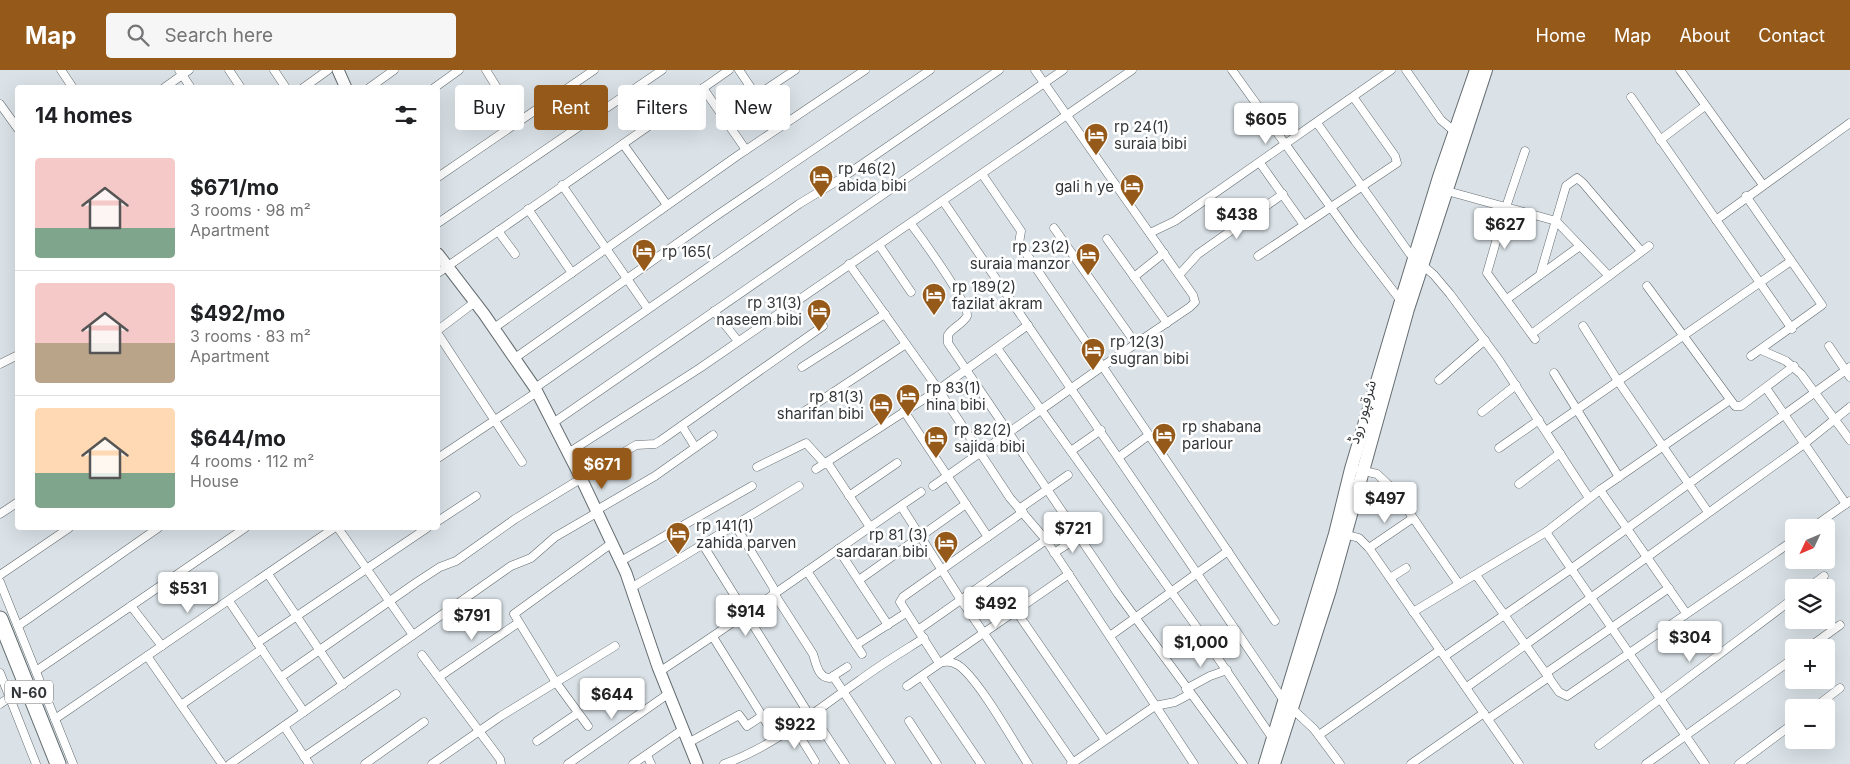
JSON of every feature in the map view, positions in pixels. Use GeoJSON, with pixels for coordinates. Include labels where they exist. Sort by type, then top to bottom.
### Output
{"type":"FeatureCollection","features":[{"type":"Feature","properties":{"kind":"highway","name":"N-60"},"geometry":{"type":"LineString","coordinates":[[0,619],[58,764]]}},
{"type":"Feature","properties":{"kind":"highway","name":"N-60"},"geometry":{"type":"LineString","coordinates":[[0,646],[47,764]]}},
{"type":"Feature","properties":{"kind":"main road","name":"شرقپور روڈ"},"geometry":{"type":"LineString","coordinates":[[1274,764],[1288,704],[1335,534],[1356,470],[1455,132],[1478,71]]}},
{"type":"Feature","properties":{"kind":"main road","name":"شرقپور روڈ"},"geometry":{"type":"LineString","coordinates":[[1265,764],[1330,590],[1344,534],[1356,470],[1401,301],[1447,191],[1478,71]]}},
{"type":"Feature","properties":{"kind":"street"},"geometry":{"type":"LineString","coordinates":[[61,70],[71,85]]}},
{"type":"Feature","properties":{"kind":"street"},"geometry":{"type":"LineString","coordinates":[[229,70],[239,85]]}},
{"type":"Feature","properties":{"kind":"street"},"geometry":{"type":"LineString","coordinates":[[274,70],[284,85]]}},
{"type":"Feature","properties":{"kind":"street"},"geometry":{"type":"LineString","coordinates":[[307,85],[328,70]]}},
{"type":"Feature","properties":{"kind":"street"},"geometry":{"type":"LineString","coordinates":[[338,70],[345,85]]}},
{"type":"Feature","properties":{"kind":"street"},"geometry":{"type":"LineString","coordinates":[[373,85],[394,70]]}},
{"type":"Feature","properties":{"kind":"street"},"geometry":{"type":"LineString","coordinates":[[438,85],[459,70]]}},
{"type":"Feature","properties":{"kind":"street"},"geometry":{"type":"LineString","coordinates":[[486,70],[495,85]]}},
{"type":"Feature","properties":{"kind":"street"},"geometry":{"type":"LineString","coordinates":[[524,118],[594,70]]}},
{"type":"Feature","properties":{"kind":"street"},"geometry":{"type":"LineString","coordinates":[[440,222],[662,70]]}},
{"type":"Feature","properties":{"kind":"street"},"geometry":{"type":"LineString","coordinates":[[706,86],[730,70]]}},
{"type":"Feature","properties":{"kind":"street"},"geometry":{"type":"LineString","coordinates":[[738,70],[748,85]]}},
{"type":"Feature","properties":{"kind":"street"},"geometry":{"type":"LineString","coordinates":[[772,85],[795,70]]}},
{"type":"Feature","properties":{"kind":"street"},"geometry":{"type":"LineString","coordinates":[[790,120],[865,70]]}},
{"type":"Feature","properties":{"kind":"street"},"geometry":{"type":"LineString","coordinates":[[515,358],[930,70]]}},
{"type":"Feature","properties":{"kind":"street"},"geometry":{"type":"LineString","coordinates":[[440,457],[495,420],[648,309],[799,204],[850,172],[999,70]]}},
{"type":"Feature","properties":{"kind":"street"},"geometry":{"type":"LineString","coordinates":[[933,486],[1195,302],[1164,253],[1035,70]]}},
{"type":"Feature","properties":{"kind":"street"},"geometry":{"type":"LineString","coordinates":[[553,423],[1063,70]]}},
{"type":"Feature","properties":{"kind":"street"},"geometry":{"type":"LineString","coordinates":[[568,453],[692,374],[1132,70]]}},
{"type":"Feature","properties":{"kind":"street"},"geometry":{"type":"LineString","coordinates":[[1232,70],[1401,301]]}},
{"type":"Feature","properties":{"kind":"street"},"geometry":{"type":"LineString","coordinates":[[1150,233],[1175,221],[1354,98],[1391,70]]}},
{"type":"Feature","properties":{"kind":"street"},"geometry":{"type":"LineString","coordinates":[[1406,70],[1441,120],[1455,132]]}},
{"type":"Feature","properties":{"kind":"street"},"geometry":{"type":"LineString","coordinates":[[1680,70],[1763,185]]}},
{"type":"Feature","properties":{"kind":"street"},"geometry":{"type":"LineString","coordinates":[[168,85],[183,72],[190,85]]}},
{"type":"Feature","properties":{"kind":"street"},"geometry":{"type":"LineString","coordinates":[[706,92],[746,150]]}},
{"type":"Feature","properties":{"kind":"street"},"geometry":{"type":"LineString","coordinates":[[1258,256],[1397,162],[1354,98]]}},
{"type":"Feature","properties":{"kind":"street"},"geometry":{"type":"LineString","coordinates":[[1631,98],[1792,329]]}},
{"type":"Feature","properties":{"kind":"street"},"geometry":{"type":"LineString","coordinates":[[0,104],[15,125]]}},
{"type":"Feature","properties":{"kind":"street"},"geometry":{"type":"LineString","coordinates":[[1660,140],[1705,106]]}},
{"type":"Feature","properties":{"kind":"street"},"geometry":{"type":"LineString","coordinates":[[1317,123],[1418,262],[1450,294],[1485,340],[1589,498]]}},
{"type":"Feature","properties":{"kind":"street"},"geometry":{"type":"LineString","coordinates":[[1716,220],[1746,196],[1850,123]]}},
{"type":"Feature","properties":{"kind":"street"},"geometry":{"type":"LineString","coordinates":[[440,176],[506,130]]}},
{"type":"Feature","properties":{"kind":"street"},"geometry":{"type":"LineString","coordinates":[[643,130],[442,270],[475,302],[536,390],[598,511],[620,561],[659,672],[697,764]]}},
{"type":"Feature","properties":{"kind":"street"},"geometry":{"type":"LineString","coordinates":[[494,328],[775,130]]}},
{"type":"Feature","properties":{"kind":"street"},"geometry":{"type":"LineString","coordinates":[[623,144],[667,205]]}},
{"type":"Feature","properties":{"kind":"street"},"geometry":{"type":"LineString","coordinates":[[1525,151],[1487,273],[1534,336],[1648,246]]}},
{"type":"Feature","properties":{"kind":"street"},"geometry":{"type":"LineString","coordinates":[[1260,163],[1304,225]]}},
{"type":"Feature","properties":{"kind":"street"},"geometry":{"type":"LineString","coordinates":[[982,174],[1020,231],[1019,243],[1275,621]]}},
{"type":"Feature","properties":{"kind":"street"},"geometry":{"type":"LineString","coordinates":[[1540,275],[1566,186],[1577,178],[1641,251]]}},
{"type":"Feature","properties":{"kind":"street"},"geometry":{"type":"LineString","coordinates":[[562,185],[626,280],[648,309]]}},
{"type":"Feature","properties":{"kind":"street"},"geometry":{"type":"LineString","coordinates":[[1447,191],[1556,221],[1609,276]]}},
{"type":"Feature","properties":{"kind":"street"},"geometry":{"type":"LineString","coordinates":[[1179,275],[1198,254],[1283,194]]}},
{"type":"Feature","properties":{"kind":"street"},"geometry":{"type":"LineString","coordinates":[[1746,196],[1822,305],[1792,329],[1751,356]]}},
{"type":"Feature","properties":{"kind":"street"},"geometry":{"type":"LineString","coordinates":[[942,202],[1288,704],[1319,736],[1340,764]]}},
{"type":"Feature","properties":{"kind":"street"},"geometry":{"type":"LineString","coordinates":[[528,209],[572,273]]}},
{"type":"Feature","properties":{"kind":"street"},"geometry":{"type":"LineString","coordinates":[[911,224],[967,310],[967,317],[952,330],[947,338],[966,370],[1136,618],[1242,764]]}},
{"type":"Feature","properties":{"kind":"street"},"geometry":{"type":"LineString","coordinates":[[1054,228],[1136,344]]}},
{"type":"Feature","properties":{"kind":"street"},"geometry":{"type":"LineString","coordinates":[[498,230],[515,254]]}},
{"type":"Feature","properties":{"kind":"street"},"geometry":{"type":"LineString","coordinates":[[1107,239],[1167,323]]}},
{"type":"Feature","properties":{"kind":"street"},"geometry":{"type":"LineString","coordinates":[[879,245],[911,292]]}},
{"type":"Feature","properties":{"kind":"street"},"geometry":{"type":"LineString","coordinates":[[1507,299],[1580,246]]}},
{"type":"Feature","properties":{"kind":"street"},"geometry":{"type":"LineString","coordinates":[[1134,277],[1164,253]]}},
{"type":"Feature","properties":{"kind":"street"},"geometry":{"type":"LineString","coordinates":[[1546,431],[1791,261]]}},
{"type":"Feature","properties":{"kind":"street"},"geometry":{"type":"LineString","coordinates":[[849,264],[1021,511],[1046,540],[1194,764]]}},
{"type":"Feature","properties":{"kind":"street"},"geometry":{"type":"LineString","coordinates":[[1647,286],[1671,321],[1685,335],[1730,400],[1739,407],[1794,366]]}},
{"type":"Feature","properties":{"kind":"street"},"geometry":{"type":"LineString","coordinates":[[440,330],[475,302]]}},
{"type":"Feature","properties":{"kind":"street"},"geometry":{"type":"LineString","coordinates":[[714,311],[738,341]]}},
{"type":"Feature","properties":{"kind":"street"},"geometry":{"type":"LineString","coordinates":[[802,367],[885,314]]}},
{"type":"Feature","properties":{"kind":"street"},"geometry":{"type":"LineString","coordinates":[[816,469],[938,390],[1028,325]]}},
{"type":"Feature","properties":{"kind":"street"},"geometry":{"type":"LineString","coordinates":[[281,677],[389,601],[432,572],[456,561],[515,519],[636,445],[655,444],[823,326]]}},
{"type":"Feature","properties":{"kind":"street"},"geometry":{"type":"LineString","coordinates":[[1583,326],[1618,381],[1708,512]]}},
{"type":"Feature","properties":{"kind":"street"},"geometry":{"type":"LineString","coordinates":[[440,335],[522,462]]}},
{"type":"Feature","properties":{"kind":"street"},"geometry":{"type":"LineString","coordinates":[[1439,380],[1485,340]]}},
{"type":"Feature","properties":{"kind":"street"},"geometry":{"type":"LineString","coordinates":[[796,417],[906,344]]}},
{"type":"Feature","properties":{"kind":"street"},"geometry":{"type":"LineString","coordinates":[[1319,736],[1571,569],[1815,391],[1848,372],[1829,346]]}},
{"type":"Feature","properties":{"kind":"street"},"geometry":{"type":"LineString","coordinates":[[997,348],[1040,411],[1172,592],[1273,739]]}},
{"type":"Feature","properties":{"kind":"street"},"geometry":{"type":"LineString","coordinates":[[1761,350],[1794,366],[1815,391],[1850,440]]}},
{"type":"Feature","properties":{"kind":"street"},"geometry":{"type":"LineString","coordinates":[[0,364],[15,356]]}},
{"type":"Feature","properties":{"kind":"street"},"geometry":{"type":"LineString","coordinates":[[1554,373],[1619,477]]}},
{"type":"Feature","properties":{"kind":"street"},"geometry":{"type":"LineString","coordinates":[[1482,412],[1516,385]]}},
{"type":"Feature","properties":{"kind":"street"},"geometry":{"type":"LineString","coordinates":[[1766,388],[1783,415],[1848,503],[1825,519]]}},
{"type":"Feature","properties":{"kind":"street"},"geometry":{"type":"LineString","coordinates":[[1412,612],[1546,532],[1600,490],[1730,400]]}},
{"type":"Feature","properties":{"kind":"street"},"geometry":{"type":"LineString","coordinates":[[1467,687],[1804,444],[1850,407]]}},
{"type":"Feature","properties":{"kind":"street"},"geometry":{"type":"LineString","coordinates":[[904,411],[988,537]]}},
{"type":"Feature","properties":{"kind":"street"},"geometry":{"type":"LineString","coordinates":[[1499,448],[1539,420]]}},
{"type":"Feature","properties":{"kind":"street"},"geometry":{"type":"LineString","coordinates":[[682,426],[695,447]]}},
{"type":"Feature","properties":{"kind":"street"},"geometry":{"type":"LineString","coordinates":[[1071,451],[1100,430]]}},
{"type":"Feature","properties":{"kind":"street"},"geometry":{"type":"LineString","coordinates":[[230,764],[516,563],[531,558],[555,537],[654,476],[713,435]]}},
{"type":"Feature","properties":{"kind":"street"},"geometry":{"type":"LineString","coordinates":[[1119,457],[1150,435]]}},
{"type":"Feature","properties":{"kind":"street"},"geometry":{"type":"LineString","coordinates":[[757,467],[806,443],[826,463],[870,527]]}},
{"type":"Feature","properties":{"kind":"street"},"geometry":{"type":"LineString","coordinates":[[1519,484],[1560,453]]}},
{"type":"Feature","properties":{"kind":"street"},"geometry":{"type":"LineString","coordinates":[[849,496],[897,463]]}},
{"type":"Feature","properties":{"kind":"street"},"geometry":{"type":"LineString","coordinates":[[1356,470],[1382,478],[1393,489],[1459,584]]}},
{"type":"Feature","properties":{"kind":"street"},"geometry":{"type":"LineString","coordinates":[[939,663],[906,613],[901,604],[901,598],[988,537],[1068,475]]}},
{"type":"Feature","properties":{"kind":"street"},"geometry":{"type":"LineString","coordinates":[[620,561],[752,486]]}},
{"type":"Feature","properties":{"kind":"street"},"geometry":{"type":"LineString","coordinates":[[631,588],[799,486]]}},
{"type":"Feature","properties":{"kind":"street"},"geometry":{"type":"LineString","coordinates":[[1600,490],[1686,613]]}},
{"type":"Feature","properties":{"kind":"street"},"geometry":{"type":"LineString","coordinates":[[659,672],[746,616],[838,548],[921,492]]}},
{"type":"Feature","properties":{"kind":"street"},"geometry":{"type":"LineString","coordinates":[[440,520],[476,496]]}},
{"type":"Feature","properties":{"kind":"street"},"geometry":{"type":"LineString","coordinates":[[0,514],[15,504]]}},
{"type":"Feature","properties":{"kind":"street"},"geometry":{"type":"LineString","coordinates":[[859,580],[966,504]]}},
{"type":"Feature","properties":{"kind":"street"},"geometry":{"type":"LineString","coordinates":[[901,506],[961,600],[985,632],[1073,763],[1155,706],[1175,702],[1210,676],[1226,670]]}},
{"type":"Feature","properties":{"kind":"street"},"geometry":{"type":"LineString","coordinates":[[1369,548],[1413,518]]}},
{"type":"Feature","properties":{"kind":"street"},"geometry":{"type":"LineString","coordinates":[[735,525],[774,587],[776,595],[814,654],[818,669],[826,679],[847,666]]}},
{"type":"Feature","properties":{"kind":"street"},"geometry":{"type":"LineString","coordinates":[[0,575],[66,530]]}},
{"type":"Feature","properties":{"kind":"street"},"geometry":{"type":"LineString","coordinates":[[18,626],[155,530]]}},
{"type":"Feature","properties":{"kind":"street"},"geometry":{"type":"LineString","coordinates":[[36,671],[242,530]]}},
{"type":"Feature","properties":{"kind":"street"},"geometry":{"type":"LineString","coordinates":[[55,719],[331,530]]}},
{"type":"Feature","properties":{"kind":"street"},"geometry":{"type":"LineString","coordinates":[[339,530],[413,635]]}},
{"type":"Feature","properties":{"kind":"street"},"geometry":{"type":"LineString","coordinates":[[180,705],[260,646],[296,616],[424,530]]}},
{"type":"Feature","properties":{"kind":"street"},"geometry":{"type":"LineString","coordinates":[[1546,532],[1705,764]]}},
{"type":"Feature","properties":{"kind":"street"},"geometry":{"type":"LineString","coordinates":[[1344,534],[1359,538],[1369,548],[1412,612],[1467,687],[1518,764]]}},
{"type":"Feature","properties":{"kind":"street"},"geometry":{"type":"LineString","coordinates":[[1054,552],[1080,536]]}},
{"type":"Feature","properties":{"kind":"street"},"geometry":{"type":"LineString","coordinates":[[918,630],[1046,540]]}},
{"type":"Feature","properties":{"kind":"street"},"geometry":{"type":"LineString","coordinates":[[588,726],[555,681],[514,616],[516,610],[612,544]]}},
{"type":"Feature","properties":{"kind":"street"},"geometry":{"type":"LineString","coordinates":[[703,544],[746,616],[845,764]]}},
{"type":"Feature","properties":{"kind":"street"},"geometry":{"type":"LineString","coordinates":[[1476,575],[1561,694],[1569,696],[1785,546]]}},
{"type":"Feature","properties":{"kind":"street"},"geometry":{"type":"LineString","coordinates":[[838,548],[888,625]]}},
{"type":"Feature","properties":{"kind":"street"},"geometry":{"type":"LineString","coordinates":[[1110,636],[1228,551]]}},
{"type":"Feature","properties":{"kind":"street"},"geometry":{"type":"LineString","coordinates":[[1390,578],[1406,568]]}},
{"type":"Feature","properties":{"kind":"street"},"geometry":{"type":"LineString","coordinates":[[807,571],[862,654]]}},
{"type":"Feature","properties":{"kind":"street"},"geometry":{"type":"LineString","coordinates":[[268,574],[343,685]]}},
{"type":"Feature","properties":{"kind":"street"},"geometry":{"type":"LineString","coordinates":[[907,686],[1068,574]]}},
{"type":"Feature","properties":{"kind":"street"},"geometry":{"type":"LineString","coordinates":[[1820,579],[1824,576]]}},
{"type":"Feature","properties":{"kind":"street"},"geometry":{"type":"LineString","coordinates":[[0,582],[73,764]]}},
{"type":"Feature","properties":{"kind":"street"},"geometry":{"type":"LineString","coordinates":[[1410,764],[1548,675],[1669,588]]}},
{"type":"Feature","properties":{"kind":"street"},"geometry":{"type":"LineString","coordinates":[[229,601],[304,712]]}},
{"type":"Feature","properties":{"kind":"street"},"geometry":{"type":"LineString","coordinates":[[1599,745],[1785,605]]}},
{"type":"Feature","properties":{"kind":"street"},"geometry":{"type":"LineString","coordinates":[[131,606],[162,646]]}},
{"type":"Feature","properties":{"kind":"street"},"geometry":{"type":"LineString","coordinates":[[1016,611],[1105,740]]}},
{"type":"Feature","properties":{"kind":"street"},"geometry":{"type":"LineString","coordinates":[[856,645],[906,613]]}},
{"type":"Feature","properties":{"kind":"street"},"geometry":{"type":"LineString","coordinates":[[439,677],[518,623]]}},
{"type":"Feature","properties":{"kind":"street"},"geometry":{"type":"LineString","coordinates":[[1821,639],[1840,625]]}},
{"type":"Feature","properties":{"kind":"street"},"geometry":{"type":"LineString","coordinates":[[713,637],[776,738]]}},
{"type":"Feature","properties":{"kind":"street"},"geometry":{"type":"LineString","coordinates":[[724,764],[743,758],[794,727],[924,638]]}},
{"type":"Feature","properties":{"kind":"street"},"geometry":{"type":"LineString","coordinates":[[432,764],[555,681],[615,646]]}},
{"type":"Feature","properties":{"kind":"street"},"geometry":{"type":"LineString","coordinates":[[422,655],[480,731],[500,759],[501,764]]}},
{"type":"Feature","properties":{"kind":"street"},"geometry":{"type":"LineString","coordinates":[[147,656],[222,764]]}},
{"type":"Feature","properties":{"kind":"street"},"geometry":{"type":"LineString","coordinates":[[939,663],[950,661],[969,675],[1028,764]]}},
{"type":"Feature","properties":{"kind":"street"},"geometry":{"type":"LineString","coordinates":[[1646,764],[1785,664]]}},
{"type":"Feature","properties":{"kind":"street"},"geometry":{"type":"LineString","coordinates":[[0,673],[36,764]]}},
{"type":"Feature","properties":{"kind":"street"},"geometry":{"type":"LineString","coordinates":[[833,676],[891,764]]}},
{"type":"Feature","properties":{"kind":"street"},"geometry":{"type":"LineString","coordinates":[[922,677],[981,764]]}},
{"type":"Feature","properties":{"kind":"street"},"geometry":{"type":"LineString","coordinates":[[1826,699],[1840,688]]}},
{"type":"Feature","properties":{"kind":"street"},"geometry":{"type":"LineString","coordinates":[[284,726],[306,761],[396,694]]}},
{"type":"Feature","properties":{"kind":"street"},"geometry":{"type":"LineString","coordinates":[[568,764],[668,694]]}},
{"type":"Feature","properties":{"kind":"street"},"geometry":{"type":"LineString","coordinates":[[0,704],[10,697]]}},
{"type":"Feature","properties":{"kind":"street"},"geometry":{"type":"LineString","coordinates":[[537,741],[578,713]]}},
{"type":"Feature","properties":{"kind":"street"},"geometry":{"type":"LineString","coordinates":[[688,743],[739,715],[747,726],[762,716]]}},
{"type":"Feature","properties":{"kind":"street"},"geometry":{"type":"LineString","coordinates":[[909,721],[937,764]]}},
{"type":"Feature","properties":{"kind":"street"},"geometry":{"type":"LineString","coordinates":[[365,764],[424,722]]}},
{"type":"Feature","properties":{"kind":"street"},"geometry":{"type":"LineString","coordinates":[[794,727],[814,761]]}},
{"type":"Feature","properties":{"kind":"street"},"geometry":{"type":"LineString","coordinates":[[633,764],[682,730]]}},
{"type":"Feature","properties":{"kind":"street"},"geometry":{"type":"LineString","coordinates":[[1739,764],[1785,730]]}},
{"type":"Feature","properties":{"kind":"street"},"geometry":{"type":"LineString","coordinates":[[647,755],[651,764]]}},
{"type":"Feature","properties":{"kind":"place","name":"rp 24(1) suraia bibi"},"geometry":{"type":"Point","coordinates":[1096,156]}},
{"type":"Feature","properties":{"kind":"place","name":"rp 46(2) abida bibi"},"geometry":{"type":"Point","coordinates":[821,198]}},
{"type":"Feature","properties":{"kind":"place","name":"gali h ye"},"geometry":{"type":"Point","coordinates":[1132,207]}},
{"type":"Feature","properties":{"kind":"place","name":"rp 165("},"geometry":{"type":"Point","coordinates":[644,272]}},
{"type":"Feature","properties":{"kind":"place","name":"rp 23(2) suraia manzor"},"geometry":{"type":"Point","coordinates":[1088,276]}},
{"type":"Feature","properties":{"kind":"place","name":"rp 189(2) fazilat akram"},"geometry":{"type":"Point","coordinates":[934,316]}},
{"type":"Feature","properties":{"kind":"place","name":"rp 31(3) naseem bibi"},"geometry":{"type":"Point","coordinates":[819,332]}},
{"type":"Feature","properties":{"kind":"place","name":"rp 12(3) sugran bibi"},"geometry":{"type":"Point","coordinates":[1093,371]}},
{"type":"Feature","properties":{"kind":"place","name":"rp 83(1) hina bibi"},"geometry":{"type":"Point","coordinates":[908,417]}},
{"type":"Feature","properties":{"kind":"place","name":"rp 81(3) sharifan bibi"},"geometry":{"type":"Point","coordinates":[881,426]}},
{"type":"Feature","properties":{"kind":"place","name":"rp shabana parlour"},"geometry":{"type":"Point","coordinates":[1164,456]}},
{"type":"Feature","properties":{"kind":"place","name":"rp 82(2) sajida bibi"},"geometry":{"type":"Point","coordinates":[936,459]}},
{"type":"Feature","properties":{"kind":"place","name":"rp 141(1) zahida parven"},"geometry":{"type":"Point","coordinates":[678,555]}},
{"type":"Feature","properties":{"kind":"place","name":"rp 81 (3) sardaran bibi"},"geometry":{"type":"Point","coordinates":[946,564]}}]}
